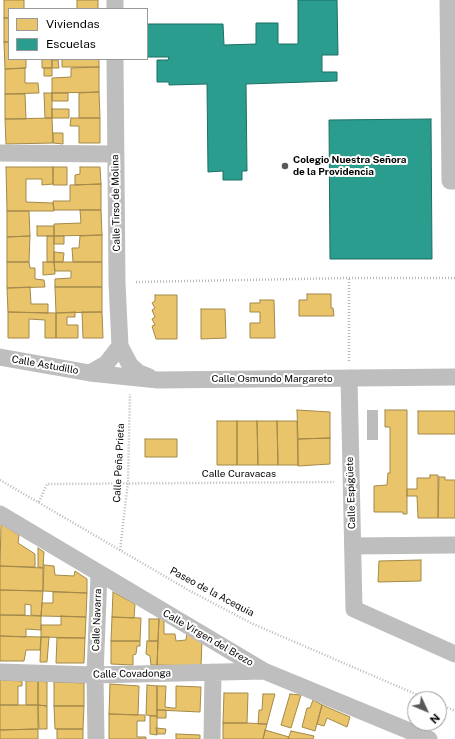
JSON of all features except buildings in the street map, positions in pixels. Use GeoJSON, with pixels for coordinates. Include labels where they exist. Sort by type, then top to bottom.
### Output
{"type":"FeatureCollection","features":[{"type":"Feature","properties":{"kind":"street"},"geometry":{"type":"LineString","coordinates":[[448,0],[450,181],[455,180]]}},
{"type":"Feature","properties":{"kind":"street","name":"Calle Tirso de Molina"},"geometry":{"type":"LineString","coordinates":[[115,60],[117,283],[120,346],[130,365],[138,373],[158,380]]}},
{"type":"Feature","properties":{"kind":"street"},"geometry":{"type":"LineString","coordinates":[[0,154],[115,154]]}},
{"type":"Feature","properties":{"kind":"street"},"geometry":{"type":"LineString","coordinates":[[90,373],[106,364],[120,346]]}},
{"type":"Feature","properties":{"kind":"street","name":"Calle Astudillo"},"geometry":{"type":"LineString","coordinates":[[0,357],[90,373]]}},
{"type":"Feature","properties":{"kind":"street","name":"Calle Osmundo Margareto"},"geometry":{"type":"LineString","coordinates":[[90,373],[158,380],[455,377]]}},
{"type":"Feature","properties":{"kind":"street","name":"Calle Espigüete"},"geometry":{"type":"LineString","coordinates":[[349,378],[350,482],[354,608],[455,654]]}},
{"type":"Feature","properties":{"kind":"street","name":"Calle Virgen del Brezo"},"geometry":{"type":"LineString","coordinates":[[0,514],[264,671],[429,739]]}},
{"type":"Feature","properties":{"kind":"street"},"geometry":{"type":"LineString","coordinates":[[353,546],[455,545]]}},
{"type":"Feature","properties":{"kind":"street","name":"Calle Navarra"},"geometry":{"type":"LineString","coordinates":[[96,739],[99,574]]}},
{"type":"Feature","properties":{"kind":"street","name":"Calle Covadonga"},"geometry":{"type":"LineString","coordinates":[[0,672],[96,675],[264,671]]}},
{"type":"Feature","properties":{"kind":"street"},"geometry":{"type":"LineString","coordinates":[[212,739],[213,672]]}},
{"type":"Feature","properties":{"kind":"path"},"geometry":{"type":"LineString","coordinates":[[349,278],[349,378]]}},
{"type":"Feature","properties":{"kind":"path"},"geometry":{"type":"LineString","coordinates":[[117,283],[349,278],[455,278]]}},
{"type":"Feature","properties":{"kind":"path","name":"Calle Peña Prieta"},"geometry":{"type":"LineString","coordinates":[[120,550],[128,482],[131,378]]}},
{"type":"Feature","properties":{"kind":"path","name":"Paseo de la Acequia"},"geometry":{"type":"LineString","coordinates":[[0,480],[190,591],[253,624],[408,691]]}},
{"type":"Feature","properties":{"kind":"path","name":"Calle Curavacas"},"geometry":{"type":"LineString","coordinates":[[38,502],[47,484],[128,482],[350,482]]}},
{"type":"Feature","properties":{"kind":"shaded area"},"geometry":{"type":"Polygon","coordinates":[[[367,410],[378,410],[378,440],[367,440],[367,410]]]}},
{"type":"Feature","properties":{"kind":"place","name":"Colegio Nuestra Señora de la Providencia"},"geometry":{"type":"Point","coordinates":[285,166]}}]}
